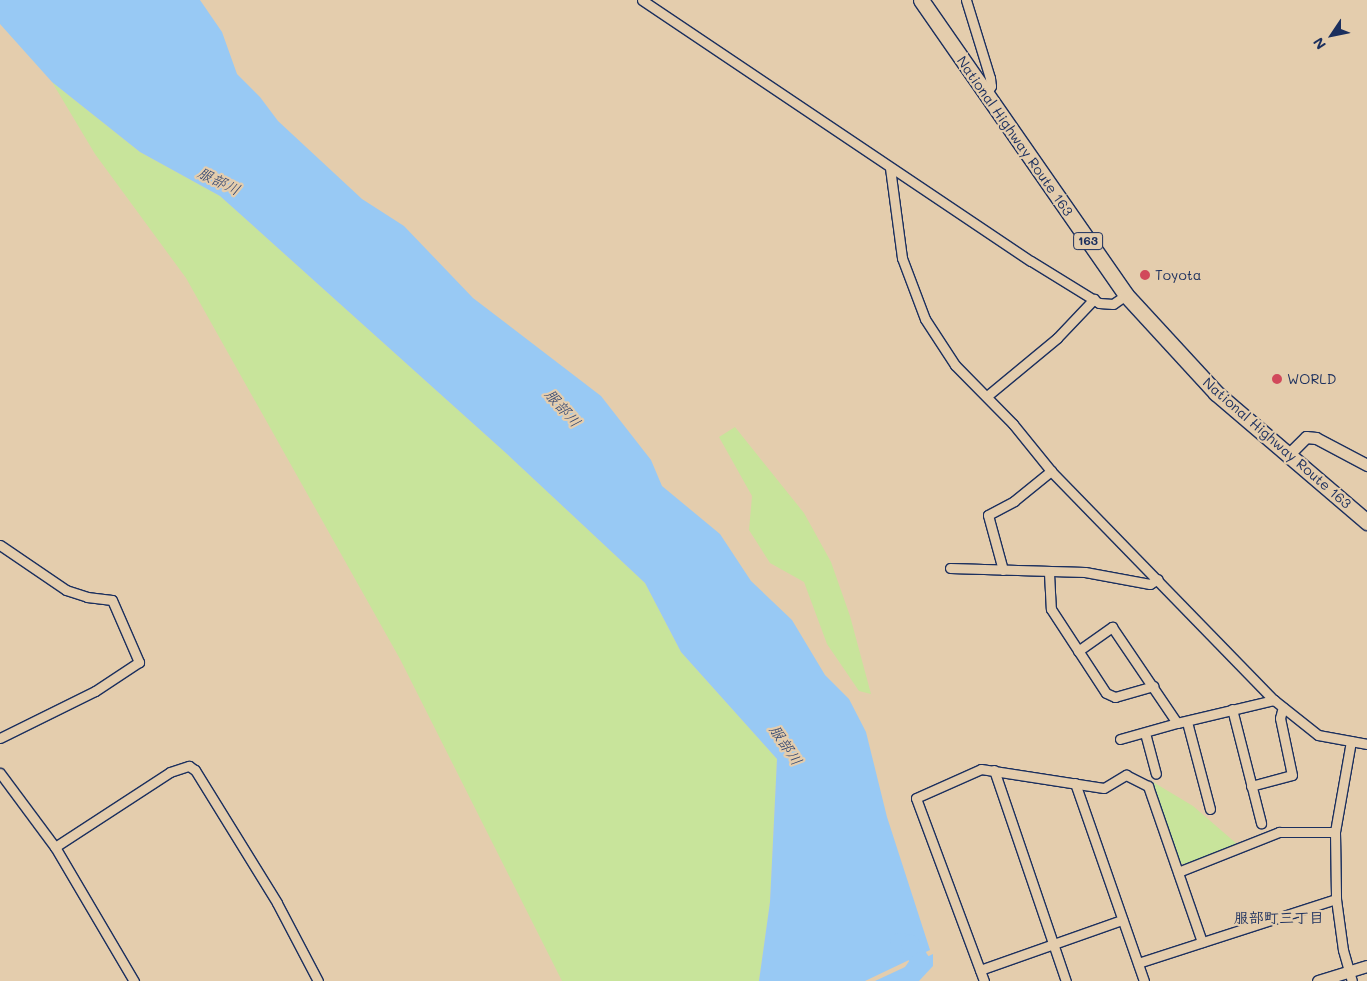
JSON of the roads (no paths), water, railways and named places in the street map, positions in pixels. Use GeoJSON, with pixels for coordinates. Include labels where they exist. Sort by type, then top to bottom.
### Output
{"type":"FeatureCollection","features":[{"type":"Feature","properties":{"kind":"highway","name":"National Highway Route 163"},"geometry":{"type":"LineString","coordinates":[[921,0],[1126,295],[1216,393],[1367,522]]}},
{"type":"Feature","properties":{"kind":"street"},"geometry":{"type":"LineString","coordinates":[[642,0],[753,72],[890,168],[1094,299],[1106,305],[1126,295]]}},
{"type":"Feature","properties":{"kind":"street"},"geometry":{"type":"LineString","coordinates":[[966,0],[992,86],[986,94]]}},
{"type":"Feature","properties":{"kind":"street"},"geometry":{"type":"LineString","coordinates":[[890,168],[902,258],[925,319],[955,365],[987,396],[1051,471],[1274,700],[1318,735],[1367,744]]}},
{"type":"Feature","properties":{"kind":"street"},"geometry":{"type":"LineString","coordinates":[[987,396],[1057,338],[1094,299]]}},
{"type":"Feature","properties":{"kind":"street"},"geometry":{"type":"LineString","coordinates":[[1289,454],[1306,437],[1316,438],[1367,465]]}},
{"type":"Feature","properties":{"kind":"street"},"geometry":{"type":"LineString","coordinates":[[1002,570],[988,515],[1014,501],[1051,471]]}},
{"type":"Feature","properties":{"kind":"street"},"geometry":{"type":"LineString","coordinates":[[0,545],[66,590],[87,597],[112,600],[139,662],[94,691],[0,738]]}},
{"type":"Feature","properties":{"kind":"street"},"geometry":{"type":"LineString","coordinates":[[950,568],[1049,573],[1085,572],[1150,584],[1158,579]]}},
{"type":"Feature","properties":{"kind":"street"},"geometry":{"type":"LineString","coordinates":[[1049,573],[1051,608],[1106,693],[1115,697],[1153,686]]}},
{"type":"Feature","properties":{"kind":"street"},"geometry":{"type":"LineString","coordinates":[[1078,651],[1112,627],[1153,686],[1182,722],[1210,809]]}},
{"type":"Feature","properties":{"kind":"street"},"geometry":{"type":"LineString","coordinates":[[1120,739],[1232,709],[1274,700]]}},
{"type":"Feature","properties":{"kind":"street"},"geometry":{"type":"LineString","coordinates":[[1251,786],[1292,775],[1280,718],[1283,707]]}},
{"type":"Feature","properties":{"kind":"street"},"geometry":{"type":"LineString","coordinates":[[1232,709],[1261,823]]}},
{"type":"Feature","properties":{"kind":"street"},"geometry":{"type":"LineString","coordinates":[[1145,733],[1156,774]]}},
{"type":"Feature","properties":{"kind":"street"},"geometry":{"type":"LineString","coordinates":[[1350,741],[1335,832],[1336,898],[1350,976]]}},
{"type":"Feature","properties":{"kind":"street"},"geometry":{"type":"LineString","coordinates":[[55,847],[170,772],[189,766],[195,770],[277,903],[318,981]]}},
{"type":"Feature","properties":{"kind":"street"},"geometry":{"type":"LineString","coordinates":[[984,981],[916,798],[981,769],[1104,788],[1126,776],[1148,786],[1202,942]]}},
{"type":"Feature","properties":{"kind":"street"},"geometry":{"type":"LineString","coordinates":[[994,770],[1066,981]]}},
{"type":"Feature","properties":{"kind":"street"},"geometry":{"type":"LineString","coordinates":[[0,773],[55,847],[134,981]]}},
{"type":"Feature","properties":{"kind":"street"},"geometry":{"type":"LineString","coordinates":[[1076,783],[1144,981]]}},
{"type":"Feature","properties":{"kind":"street"},"geometry":{"type":"LineString","coordinates":[[1178,872],[1279,832],[1335,832]]}},
{"type":"Feature","properties":{"kind":"street"},"geometry":{"type":"LineString","coordinates":[[1138,963],[1336,898]]}},
{"type":"Feature","properties":{"kind":"street"},"geometry":{"type":"LineString","coordinates":[[980,970],[1052,942],[1122,920]]}},
{"type":"Feature","properties":{"kind":"street"},"geometry":{"type":"LineString","coordinates":[[1318,981],[1350,976],[1367,966]]}},
{"type":"Feature","properties":{"kind":"water"},"geometry":{"type":"Polygon","coordinates":[[[0,0],[200,0],[222,32],[237,74],[260,97],[278,121],[362,199],[404,226],[473,298],[601,396],[651,460],[662,486],[720,534],[751,581],[792,620],[825,675],[849,699],[866,732],[887,817],[930,950],[865,981],[759,981],[770,902],[777,759],[681,652],[645,583],[507,454],[220,196],[140,152],[52,82],[0,24],[0,0]]]}},
{"type":"Feature","properties":{"kind":"water"},"geometry":{"type":"Polygon","coordinates":[[[933,954],[933,966],[919,981],[875,981],[933,954]]]}},
{"type":"Feature","properties":{"kind":"waterway","name":"服部川"},"geometry":{"type":"LineString","coordinates":[[899,942],[910,944],[920,961],[906,981]]}},
{"type":"Feature","properties":{"kind":"place","name":"Toyota"},"geometry":{"type":"Point","coordinates":[1145,275]}},
{"type":"Feature","properties":{"kind":"place","name":"WORLD"},"geometry":{"type":"Point","coordinates":[1277,379]}},
{"type":"Feature","properties":{"kind":"district","name":"服部町三丁目"},"geometry":{"type":"Point","coordinates":[1279,918]}}]}
